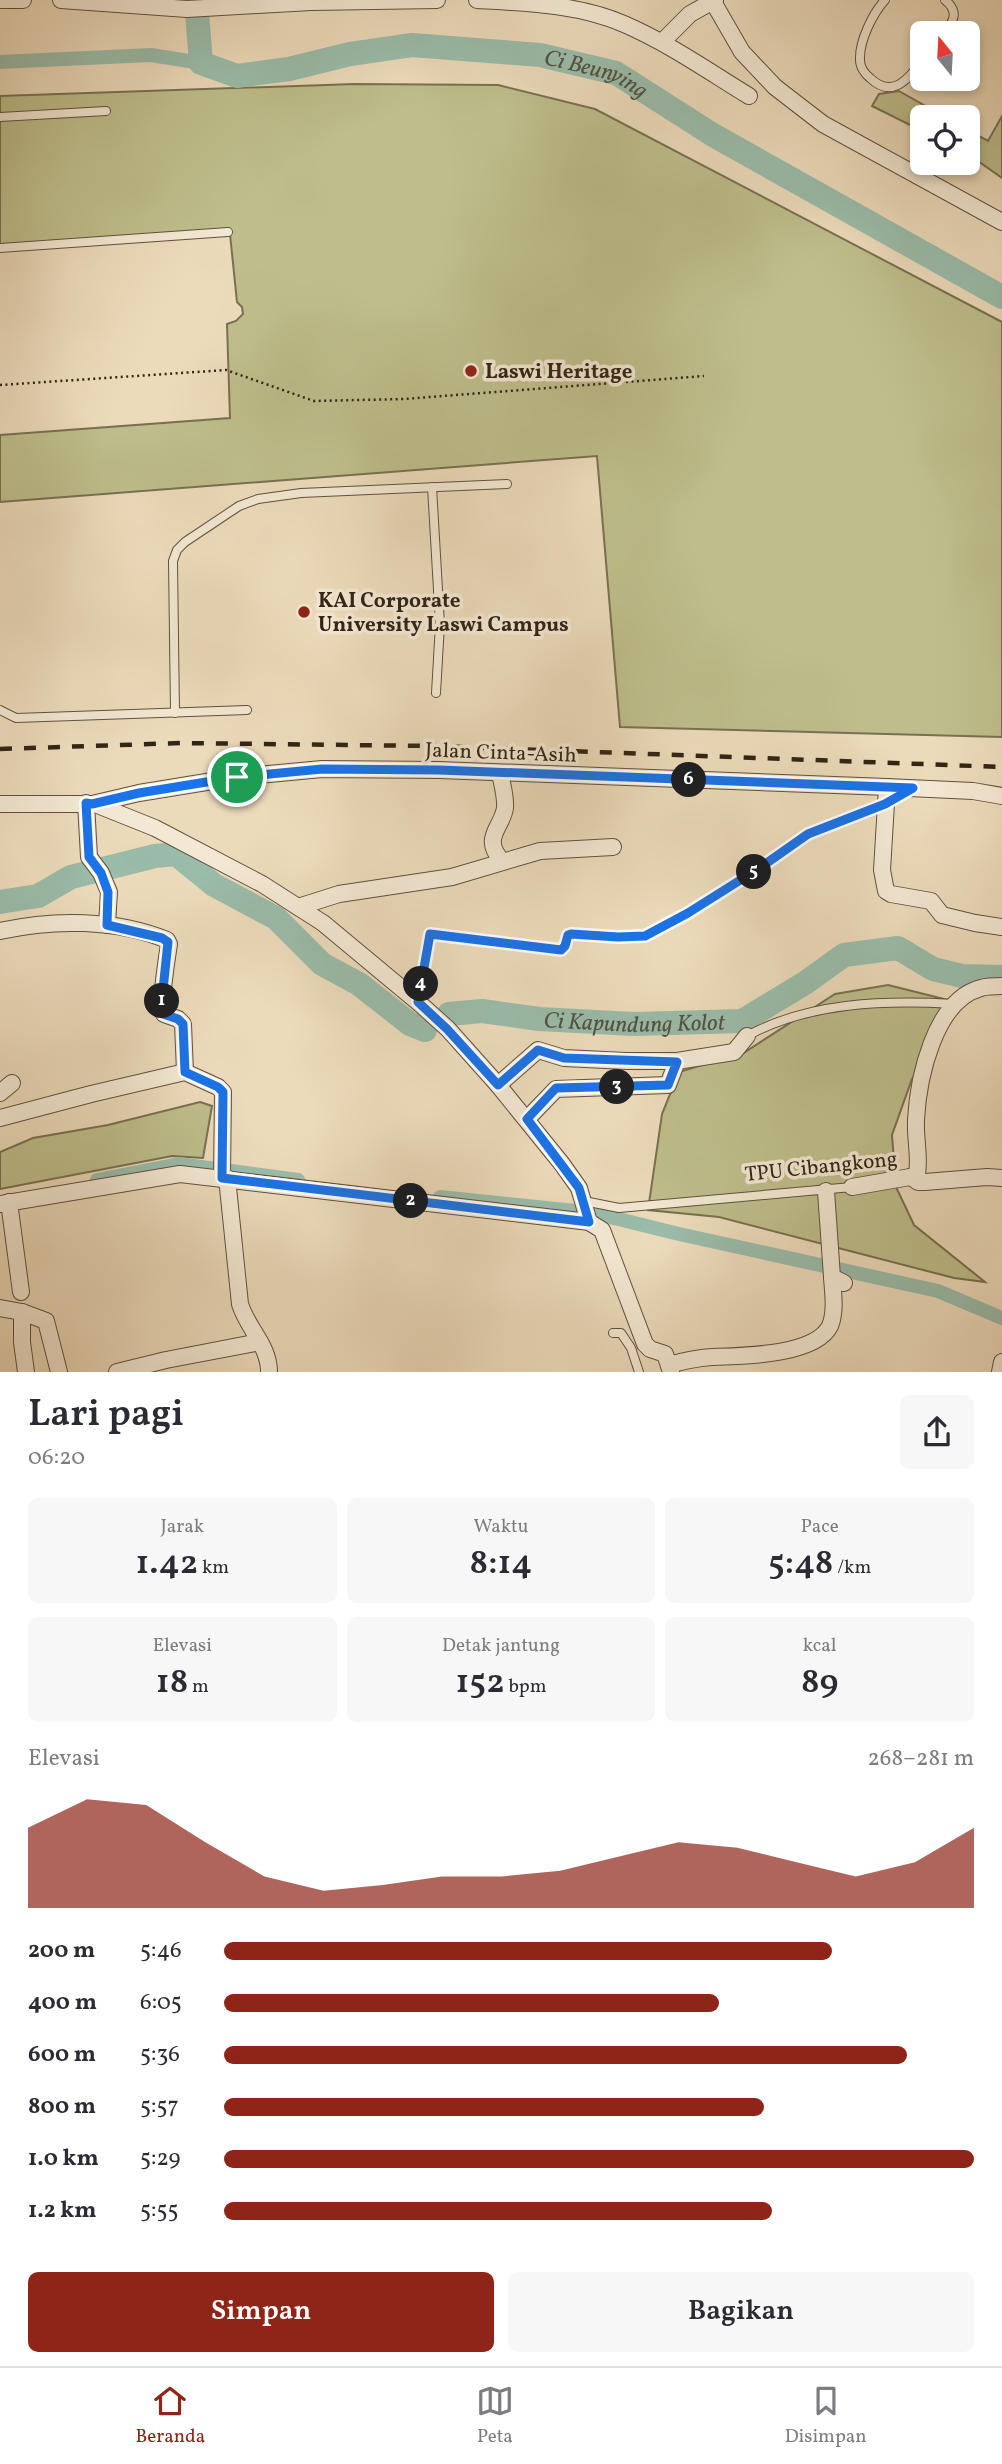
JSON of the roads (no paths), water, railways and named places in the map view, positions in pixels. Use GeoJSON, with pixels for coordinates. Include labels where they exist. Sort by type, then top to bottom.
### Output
{"type":"FeatureCollection","features":[{"type":"Feature","properties":{"kind":"street"},"geometry":{"type":"LineString","coordinates":[[0,0],[23,0]]}},
{"type":"Feature","properties":{"kind":"street"},"geometry":{"type":"LineString","coordinates":[[61,0],[187,9],[311,2],[437,0]]}},
{"type":"Feature","properties":{"kind":"street"},"geometry":{"type":"LineString","coordinates":[[477,0],[536,3],[572,9],[623,23],[662,42],[749,96]]}},
{"type":"Feature","properties":{"kind":"street"},"geometry":{"type":"LineString","coordinates":[[662,42],[690,14],[714,1],[742,52],[769,80],[806,111],[823,124],[1002,222]]}},
{"type":"Feature","properties":{"kind":"street","name":"Jalan Cinta-Asih"},"geometry":{"type":"LineString","coordinates":[[0,804],[89,803],[237,777],[310,770],[397,769],[887,787],[973,791],[1002,796]]}},
{"type":"Feature","properties":{"kind":"street"},"geometry":{"type":"LineString","coordinates":[[500,773],[505,807],[495,829],[494,846],[502,861]]}},
{"type":"Feature","properties":{"kind":"street"},"geometry":{"type":"LineString","coordinates":[[887,787],[882,870],[886,891],[932,901],[943,915],[1002,927]]}},
{"type":"Feature","properties":{"kind":"street"},"geometry":{"type":"LineString","coordinates":[[107,925],[108,892],[89,853],[89,803],[155,828],[262,884],[323,923],[447,1029],[527,1119],[570,1174],[586,1212],[600,1228],[606,1241],[645,1344],[650,1349],[663,1352],[670,1368],[696,1359],[764,1355],[794,1348],[809,1342],[829,1327],[833,1314],[836,1278],[830,1252],[839,1189]]}},
{"type":"Feature","properties":{"kind":"street"},"geometry":{"type":"LineString","coordinates":[[298,907],[339,894],[452,877],[502,861],[563,848],[613,847]]}},
{"type":"Feature","properties":{"kind":"street"},"geometry":{"type":"LineString","coordinates":[[0,931],[58,923],[107,925],[162,938],[168,942],[161,1009],[163,1014],[178,1019],[183,1024],[185,1072]]}},
{"type":"Feature","properties":{"kind":"street","name":"TPU Cibangkong"},"geometry":{"type":"LineString","coordinates":[[839,1189],[911,1177],[918,1171],[916,1121],[923,1078],[935,1032],[954,1004],[979,988],[1002,986]]}},
{"type":"Feature","properties":{"kind":"street"},"geometry":{"type":"LineString","coordinates":[[498,1085],[538,1050],[564,1058],[677,1062],[734,1052],[744,1040]]}},
{"type":"Feature","properties":{"kind":"street"},"geometry":{"type":"LineString","coordinates":[[527,1119],[556,1088],[668,1085],[677,1062]]}},
{"type":"Feature","properties":{"kind":"street"},"geometry":{"type":"LineString","coordinates":[[0,1118],[185,1072],[218,1087],[223,1092],[223,1171],[240,1304],[268,1360],[269,1372]]}},
{"type":"Feature","properties":{"kind":"street"},"geometry":{"type":"LineString","coordinates":[[21,1292],[5,1203],[165,1175],[223,1171],[586,1212]]}},
{"type":"Feature","properties":{"kind":"street"},"geometry":{"type":"LineString","coordinates":[[911,1177],[918,1182],[1002,1178]]}},
{"type":"Feature","properties":{"kind":"street"},"geometry":{"type":"LineString","coordinates":[[0,1308],[42,1318],[48,1324],[59,1372]]}},
{"type":"Feature","properties":{"kind":"street"},"geometry":{"type":"LineString","coordinates":[[22,1312],[26,1372]]}},
{"type":"Feature","properties":{"kind":"street"},"geometry":{"type":"LineString","coordinates":[[117,1372],[260,1342]]}},
{"type":"Feature","properties":{"kind":"street"},"geometry":{"type":"LineString","coordinates":[[1000,1372],[1002,1362]]}},
{"type":"Feature","properties":{"kind":"lane"},"geometry":{"type":"LineString","coordinates":[[946,0],[955,14],[954,21]]}},
{"type":"Feature","properties":{"kind":"lane"},"geometry":{"type":"LineString","coordinates":[[879,2],[861,46],[859,62],[865,74],[886,89],[897,86],[910,75]]}},
{"type":"Feature","properties":{"kind":"lane"},"geometry":{"type":"LineString","coordinates":[[0,117],[106,110]]}},
{"type":"Feature","properties":{"kind":"lane"},"geometry":{"type":"LineString","coordinates":[[0,248],[228,232]]}},
{"type":"Feature","properties":{"kind":"lane"},"geometry":{"type":"LineString","coordinates":[[175,713],[173,565],[174,555],[179,547],[239,506],[258,499],[301,493],[507,484]]}},
{"type":"Feature","properties":{"kind":"lane"},"geometry":{"type":"LineString","coordinates":[[432,487],[440,624],[436,693]]}},
{"type":"Feature","properties":{"kind":"lane"},"geometry":{"type":"LineString","coordinates":[[0,710],[16,719],[247,710]]}},
{"type":"Feature","properties":{"kind":"lane"},"geometry":{"type":"LineString","coordinates":[[744,1040],[787,1019],[827,1009],[908,1001],[954,1004]]}},
{"type":"Feature","properties":{"kind":"lane","name":"TPU Cibangkong"},"geometry":{"type":"LineString","coordinates":[[586,1212],[743,1195],[839,1189]]}},
{"type":"Feature","properties":{"kind":"lane"},"geometry":{"type":"LineString","coordinates":[[613,1334],[621,1333],[628,1342],[639,1372]]}},
{"type":"Feature","properties":{"kind":"waterway","name":"Ci Beunying"},"geometry":{"type":"LineString","coordinates":[[196,0],[201,63],[237,76],[289,69],[350,54],[412,45],[540,55],[616,73],[713,135],[1002,297]]}},
{"type":"Feature","properties":{"kind":"waterway"},"geometry":{"type":"LineString","coordinates":[[0,62],[151,55],[201,63]]}},
{"type":"Feature","properties":{"kind":"waterway","name":"Ci Kapundung Kolot"},"geometry":{"type":"LineString","coordinates":[[0,902],[38,896],[71,877],[155,856],[176,854],[214,885],[276,918],[322,964],[359,984],[410,1024],[425,1030]]}},
{"type":"Feature","properties":{"kind":"waterway","name":"Ci Kapundung Kolot"},"geometry":{"type":"LineString","coordinates":[[449,1014],[482,1011],[539,1019],[634,1024],[742,1021],[805,983],[844,955],[898,948],[933,969],[962,976],[1002,977]]}},
{"type":"Feature","properties":{"kind":"waterway"},"geometry":{"type":"LineString","coordinates":[[97,1180],[179,1164],[298,1180]]}},
{"type":"Feature","properties":{"kind":"waterway"},"geometry":{"type":"LineString","coordinates":[[440,1197],[594,1213],[938,1291],[1002,1318]]}},
{"type":"Feature","properties":{"kind":"railway"},"geometry":{"type":"LineString","coordinates":[[0,749],[181,743],[433,746],[1002,767]]}},
{"type":"Feature","properties":{"kind":"place","name":"Laswi Heritage"},"geometry":{"type":"Point","coordinates":[471,371]}},
{"type":"Feature","properties":{"kind":"place","name":"KAI Corporate University Laswi Campus"},"geometry":{"type":"Point","coordinates":[304,612]}}]}
